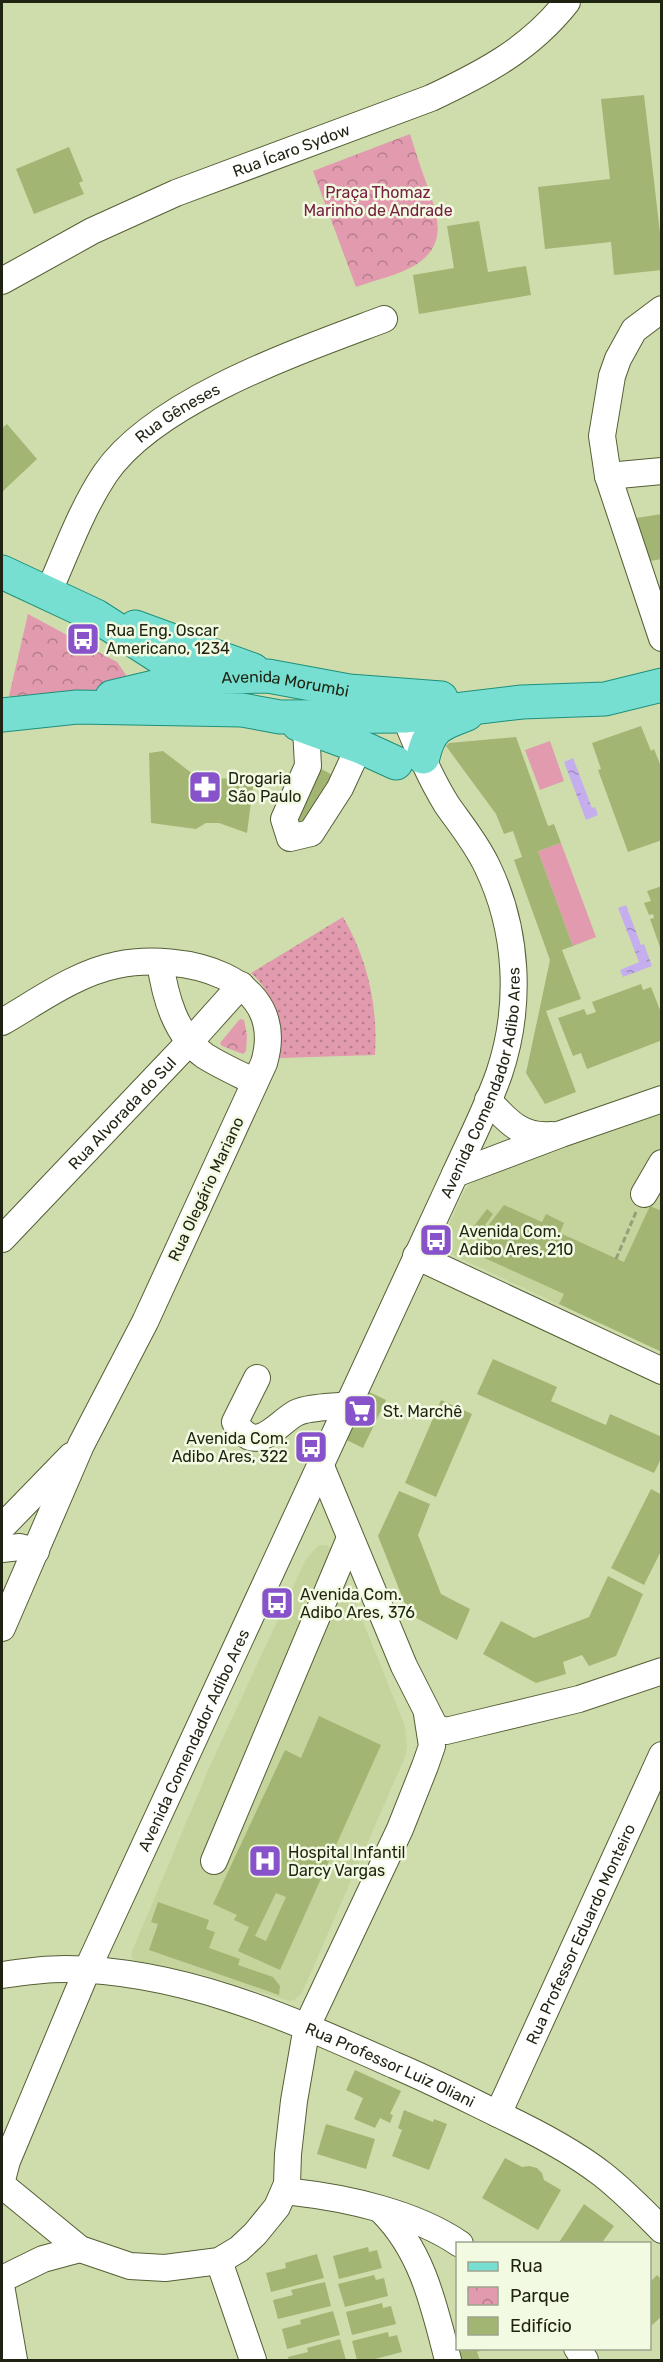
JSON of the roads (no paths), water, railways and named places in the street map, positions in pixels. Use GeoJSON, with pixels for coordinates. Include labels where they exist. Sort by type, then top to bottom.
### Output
{"type":"FeatureCollection","features":[{"type":"Feature","properties":{"kind":"main road"},"geometry":{"type":"LineString","coordinates":[[2,572],[96,616],[242,710]]}},
{"type":"Feature","properties":{"kind":"main road"},"geometry":{"type":"LineString","coordinates":[[96,616],[155,633],[268,676]]}},
{"type":"Feature","properties":{"kind":"main road"},"geometry":{"type":"LineString","coordinates":[[118,696],[136,673],[141,645]]}},
{"type":"Feature","properties":{"kind":"main road","name":"Avenida Morumbi"},"geometry":{"type":"LineString","coordinates":[[8,719],[77,707],[192,678],[268,676],[355,718]]}},
{"type":"Feature","properties":{"kind":"main road","name":"Avenida Morumbi"},"geometry":{"type":"LineString","coordinates":[[77,707],[242,710],[293,722],[355,718],[400,705],[496,704],[605,699],[662,685]]}},
{"type":"Feature","properties":{"kind":"main road"},"geometry":{"type":"LineString","coordinates":[[355,718],[410,760],[441,723],[496,704]]}},
{"type":"Feature","properties":{"kind":"street","name":"Rua Ícaro Sydow"},"geometry":{"type":"LineString","coordinates":[[2,281],[92,231],[176,193],[430,99],[471,79],[516,52],[551,22],[567,2]]}},
{"type":"Feature","properties":{"kind":"street"},"geometry":{"type":"LineString","coordinates":[[662,309],[634,330],[618,359],[612,376],[602,436],[608,476],[662,638]]}},
{"type":"Feature","properties":{"kind":"street","name":"Rua Gêneses"},"geometry":{"type":"LineString","coordinates":[[48,593],[88,504],[105,474],[131,443],[201,397],[303,349],[384,319]]}},
{"type":"Feature","properties":{"kind":"street"},"geometry":{"type":"LineString","coordinates":[[608,476],[662,471]]}},
{"type":"Feature","properties":{"kind":"street","name":"Avenida Comendador Adibo Ares"},"geometry":{"type":"LineString","coordinates":[[2,2180],[7,2161],[87,1970],[192,1748],[499,1073],[508,1038],[513,1004],[513,950],[503,904],[486,865],[468,833],[410,760],[400,705]]}},
{"type":"Feature","properties":{"kind":"street"},"geometry":{"type":"LineString","coordinates":[[293,722],[308,766],[284,819],[290,838],[310,833],[340,788],[355,718]]}},
{"type":"Feature","properties":{"kind":"street"},"geometry":{"type":"LineString","coordinates":[[160,962],[164,987],[177,1024],[190,1042],[205,1056],[255,1082]]}},
{"type":"Feature","properties":{"kind":"street","name":"Rua Olegário Mariano"},"geometry":{"type":"LineString","coordinates":[[2,1022],[97,971],[116,965],[160,962],[202,966],[219,972],[240,985],[257,1004],[268,1031],[269,1047],[145,1322],[81,1445],[2,1628]]}},
{"type":"Feature","properties":{"kind":"street","name":"Rua Alvorada do Sul"},"geometry":{"type":"LineString","coordinates":[[2,1239],[190,1042],[240,985]]}},
{"type":"Feature","properties":{"kind":"street"},"geometry":{"type":"LineString","coordinates":[[455,1174],[662,1099]]}},
{"type":"Feature","properties":{"kind":"street"},"geometry":{"type":"LineString","coordinates":[[488,1100],[521,1131],[534,1135],[561,1134]]}},
{"type":"Feature","properties":{"kind":"street"},"geometry":{"type":"LineString","coordinates":[[640,1204],[662,1163]]}},
{"type":"Feature","properties":{"kind":"street"},"geometry":{"type":"LineString","coordinates":[[416,1256],[662,1371]]}},
{"type":"Feature","properties":{"kind":"street"},"geometry":{"type":"LineString","coordinates":[[256,1378],[235,1422],[241,1431],[249,1436],[266,1436],[298,1412],[347,1405]]}},
{"type":"Feature","properties":{"kind":"street"},"geometry":{"type":"LineString","coordinates":[[2,1527],[81,1445]]}},
{"type":"Feature","properties":{"kind":"street"},"geometry":{"type":"LineString","coordinates":[[320,1464],[346,1530],[426,1714],[435,1728],[446,1731],[579,1699],[662,1671]]}},
{"type":"Feature","properties":{"kind":"street"},"geometry":{"type":"LineString","coordinates":[[298,1514],[320,1509],[346,1530]]}},
{"type":"Feature","properties":{"kind":"street"},"geometry":{"type":"LineString","coordinates":[[2,1527],[26,1518],[50,1518]]}},
{"type":"Feature","properties":{"kind":"street"},"geometry":{"type":"LineString","coordinates":[[214,1861],[346,1530]]}},
{"type":"Feature","properties":{"kind":"street"},"geometry":{"type":"LineString","coordinates":[[2,1549],[20,1547],[36,1551]]}},
{"type":"Feature","properties":{"kind":"street"},"geometry":{"type":"LineString","coordinates":[[426,1714],[432,1746]]}},
{"type":"Feature","properties":{"kind":"street"},"geometry":{"type":"LineString","coordinates":[[2,2185],[80,2249],[130,2266],[165,2268],[219,2260],[239,2249],[255,2234],[288,2191],[288,2154],[294,2101],[307,2026],[399,1829],[432,1746],[453,1729]]}},
{"type":"Feature","properties":{"kind":"street","name":"Rua Professor Eduardo Monteiro"},"geometry":{"type":"LineString","coordinates":[[498,2114],[661,1758]]}},
{"type":"Feature","properties":{"kind":"street","name":"Rua Professor Luiz Oliani"},"geometry":{"type":"LineString","coordinates":[[2,1975],[64,1969],[134,1974],[190,1985],[237,1999],[307,2026],[437,2084],[548,2139],[601,2174],[634,2201],[662,2230]]}},
{"type":"Feature","properties":{"kind":"street"},"geometry":{"type":"LineString","coordinates":[[288,2191],[360,2203],[422,2223],[456,2241]]}},
{"type":"Feature","properties":{"kind":"street"},"geometry":{"type":"LineString","coordinates":[[382,2211],[399,2228],[416,2256],[437,2318],[448,2361]]}},
{"type":"Feature","properties":{"kind":"street"},"geometry":{"type":"LineString","coordinates":[[416,2256],[440,2243],[456,2241]]}},
{"type":"Feature","properties":{"kind":"street"},"geometry":{"type":"LineString","coordinates":[[2,2279],[43,2259],[80,2249]]}},
{"type":"Feature","properties":{"kind":"street"},"geometry":{"type":"LineString","coordinates":[[219,2260],[253,2361]]}},
{"type":"Feature","properties":{"kind":"street"},"geometry":{"type":"LineString","coordinates":[[2,2291],[14,2361]]}},
{"type":"Feature","properties":{"kind":"water"},"geometry":{"type":"Polygon","coordinates":[[[573,758],[592,808],[595,807],[598,815],[586,820],[564,762],[573,758]]]}},
{"type":"Feature","properties":{"kind":"water"},"geometry":{"type":"Polygon","coordinates":[[[626,905],[641,945],[644,944],[652,966],[623,977],[620,970],[639,962],[618,908],[626,905]]]}},
{"type":"Feature","properties":{"kind":"place","name":"Rua Eng. Oscar Americano, 1234"},"geometry":{"type":"Point","coordinates":[83,639]}},
{"type":"Feature","properties":{"kind":"place","name":"Drogaria São Paulo"},"geometry":{"type":"Point","coordinates":[205,787]}},
{"type":"Feature","properties":{"kind":"place","name":"Avenida Com. Adibo Ares, 210"},"geometry":{"type":"Point","coordinates":[436,1240]}},
{"type":"Feature","properties":{"kind":"place","name":"St. Marchê"},"geometry":{"type":"Point","coordinates":[360,1411]}},
{"type":"Feature","properties":{"kind":"place","name":"Avenida Com. Adibo Ares, 322"},"geometry":{"type":"Point","coordinates":[311,1447]}},
{"type":"Feature","properties":{"kind":"place","name":"Avenida Com. Adibo Ares, 376"},"geometry":{"type":"Point","coordinates":[277,1603]}},
{"type":"Feature","properties":{"kind":"place","name":"Hospital Infantil Darcy Vargas"},"geometry":{"type":"Point","coordinates":[265,1861]}},
{"type":"Feature","properties":{"kind":"park label","name":"Praça Thomaz Marinho de Andrade"},"geometry":{"type":"Point","coordinates":[378,201]}}]}
